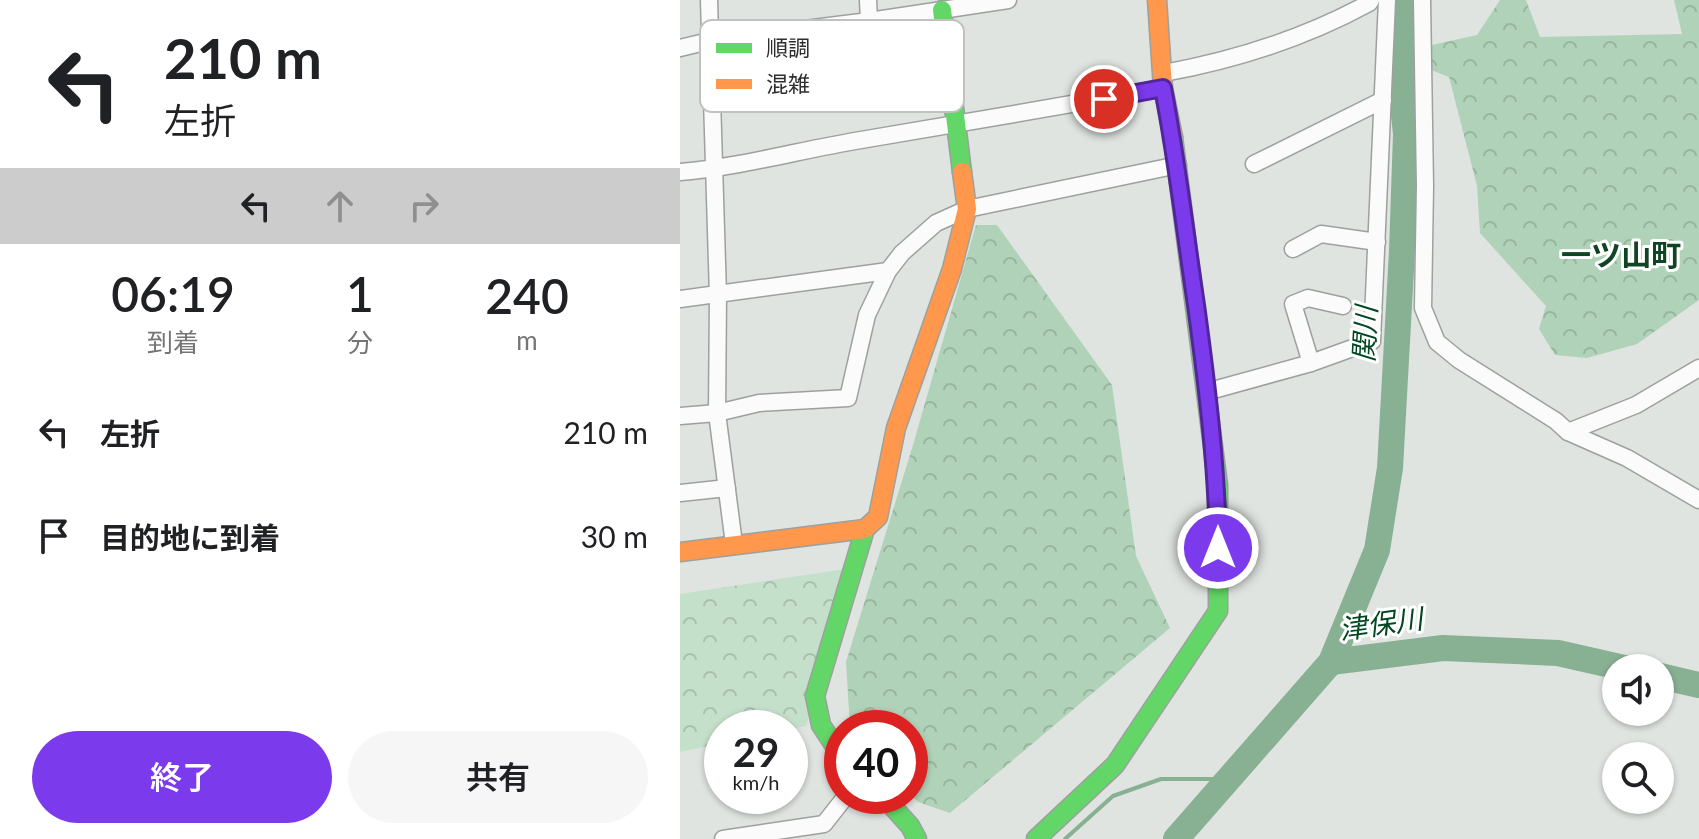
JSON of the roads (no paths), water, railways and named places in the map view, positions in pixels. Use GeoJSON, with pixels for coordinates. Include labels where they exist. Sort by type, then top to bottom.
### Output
{"type":"FeatureCollection","features":[{"type":"Feature","properties":{"kind":"street"},"geometry":{"type":"LineString","coordinates":[[868,0],[869,20]]}},
{"type":"Feature","properties":{"kind":"street"},"geometry":{"type":"LineString","coordinates":[[876,20],[1008,0]]}},
{"type":"Feature","properties":{"kind":"street"},"geometry":{"type":"LineString","coordinates":[[1036,839],[1115,765],[1218,611],[1218,485],[1178,165],[1163,80],[1157,0]]}},
{"type":"Feature","properties":{"kind":"street"},"geometry":{"type":"LineString","coordinates":[[680,172],[714,170],[859,140],[958,125],[1163,80],[1328,26],[1371,0]]}},
{"type":"Feature","properties":{"kind":"street"},"geometry":{"type":"LineString","coordinates":[[1206,392],[1311,363],[1372,341],[1387,0]]}},
{"type":"Feature","properties":{"kind":"street"},"geometry":{"type":"LineString","coordinates":[[1422,0],[1423,308],[1432,333],[1437,342],[1459,360],[1556,421],[1568,432],[1627,458],[1699,500]]}},
{"type":"Feature","properties":{"kind":"street"},"geometry":{"type":"LineString","coordinates":[[942,10],[943,20]]}},
{"type":"Feature","properties":{"kind":"street"},"geometry":{"type":"LineString","coordinates":[[680,48],[700,43]]}},
{"type":"Feature","properties":{"kind":"street"},"geometry":{"type":"LineString","coordinates":[[1254,164],[1383,100]]}},
{"type":"Feature","properties":{"kind":"street"},"geometry":{"type":"LineString","coordinates":[[712,112],[718,296],[717,413],[734,544]]}},
{"type":"Feature","properties":{"kind":"street"},"geometry":{"type":"LineString","coordinates":[[824,730],[815,696],[865,529],[878,517],[896,428],[952,269],[967,209],[956,112]]}},
{"type":"Feature","properties":{"kind":"street"},"geometry":{"type":"LineString","coordinates":[[680,416],[717,413],[759,403],[848,398],[867,315],[888,271],[902,253],[936,223],[967,209],[1178,165]]}},
{"type":"Feature","properties":{"kind":"street"},"geometry":{"type":"LineString","coordinates":[[1293,249],[1321,234],[1377,242]]}},
{"type":"Feature","properties":{"kind":"street"},"geometry":{"type":"LineString","coordinates":[[680,299],[888,271]]}},
{"type":"Feature","properties":{"kind":"street"},"geometry":{"type":"LineString","coordinates":[[1311,363],[1293,304],[1308,298],[1343,306]]}},
{"type":"Feature","properties":{"kind":"street"},"geometry":{"type":"LineString","coordinates":[[1568,432],[1636,405],[1699,368]]}},
{"type":"Feature","properties":{"kind":"street"},"geometry":{"type":"LineString","coordinates":[[680,493],[727,488]]}},
{"type":"Feature","properties":{"kind":"street"},"geometry":{"type":"LineString","coordinates":[[680,552],[865,529]]}},
{"type":"Feature","properties":{"kind":"street"},"geometry":{"type":"LineString","coordinates":[[723,839],[824,824],[832,814]]}},
{"type":"Feature","properties":{"kind":"street"},"geometry":{"type":"LineString","coordinates":[[899,814],[917,839]]}},
{"type":"Feature","properties":{"kind":"waterway","name":"関川"},"geometry":{"type":"LineString","coordinates":[[1176,839],[1331,662],[1377,550],[1390,468],[1402,251],[1406,134],[1402,96],[1402,0]]}},
{"type":"Feature","properties":{"kind":"waterway","name":"津保川"},"geometry":{"type":"LineString","coordinates":[[1331,662],[1443,648],[1558,653],[1602,663]]}},
{"type":"Feature","properties":{"kind":"waterway","name":"津保川"},"geometry":{"type":"LineString","coordinates":[[1674,679],[1699,685]]}},
{"type":"Feature","properties":{"kind":"waterway"},"geometry":{"type":"LineString","coordinates":[[1065,839],[1113,796],[1161,779],[1228,779]]}},
{"type":"Feature","properties":{"kind":"district","name":"一ツ山町"},"geometry":{"type":"Point","coordinates":[1621,256]}}]}
